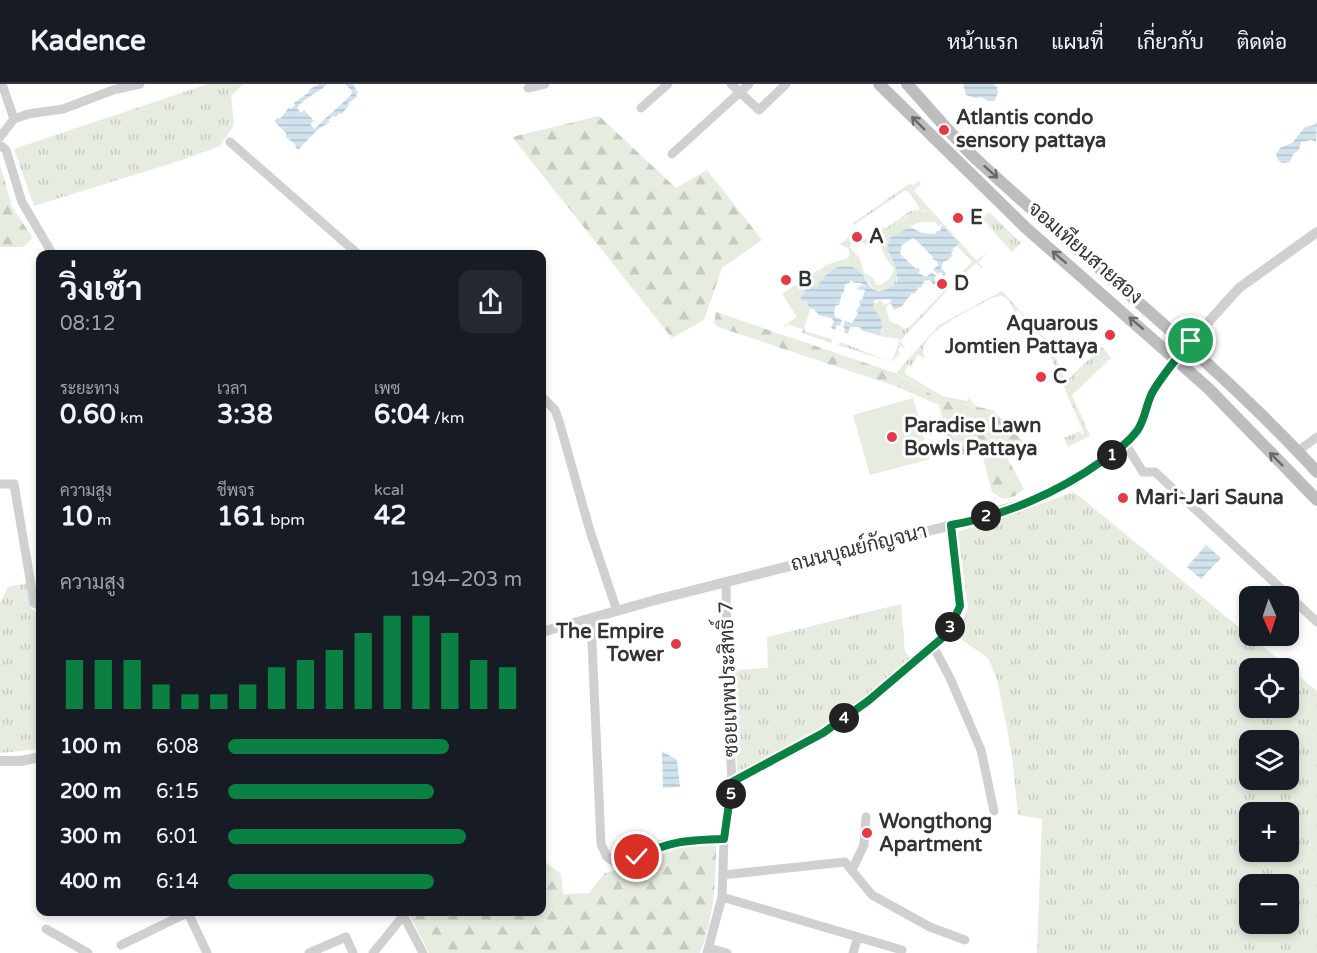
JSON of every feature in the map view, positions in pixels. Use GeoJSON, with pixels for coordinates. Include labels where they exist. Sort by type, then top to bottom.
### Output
{"type":"FeatureCollection","features":[{"type":"Feature","properties":{"kind":"main road","name":"จอมเทียนสายสอง"},"geometry":{"type":"LineString","coordinates":[[879,84],[1026,228],[1208,388],[1317,500]]}},
{"type":"Feature","properties":{"kind":"main road","name":"จอมเทียนสายสอง"},"geometry":{"type":"LineString","coordinates":[[907,84],[973,156],[1065,240],[1188,345],[1317,472]]}},
{"type":"Feature","properties":{"kind":"street"},"geometry":{"type":"LineString","coordinates":[[2,84],[14,119]]}},
{"type":"Feature","properties":{"kind":"street"},"geometry":{"type":"LineString","coordinates":[[0,137],[14,119],[28,114],[63,109],[113,87],[140,84]]}},
{"type":"Feature","properties":{"kind":"street"},"geometry":{"type":"LineString","coordinates":[[528,88],[545,84]]}},
{"type":"Feature","properties":{"kind":"street"},"geometry":{"type":"LineString","coordinates":[[641,108],[669,84]]}},
{"type":"Feature","properties":{"kind":"street"},"geometry":{"type":"LineString","coordinates":[[731,84],[759,110],[786,84]]}},
{"type":"Feature","properties":{"kind":"street"},"geometry":{"type":"LineString","coordinates":[[672,154],[750,84]]}},
{"type":"Feature","properties":{"kind":"street"},"geometry":{"type":"LineString","coordinates":[[230,142],[353,250]]}},
{"type":"Feature","properties":{"kind":"street"},"geometry":{"type":"LineString","coordinates":[[0,145],[6,150],[22,202],[49,250]]}},
{"type":"Feature","properties":{"kind":"street","name":"ถนนบุณย์กัญจนา"},"geometry":{"type":"LineString","coordinates":[[546,631],[726,582],[964,522],[1037,499],[1076,480],[1126,445],[1138,429],[1151,394],[1175,358],[1239,288],[1317,232]]}},
{"type":"Feature","properties":{"kind":"street"},"geometry":{"type":"LineString","coordinates":[[546,402],[555,410],[559,421],[588,523],[617,611]]}},
{"type":"Feature","properties":{"kind":"street"},"geometry":{"type":"LineString","coordinates":[[1256,438],[1269,423]]}},
{"type":"Feature","properties":{"kind":"street"},"geometry":{"type":"LineString","coordinates":[[1298,451],[1317,437]]}},
{"type":"Feature","properties":{"kind":"street"},"geometry":{"type":"LineString","coordinates":[[1126,445],[1143,472],[1155,472],[1317,622]]}},
{"type":"Feature","properties":{"kind":"street"},"geometry":{"type":"LineString","coordinates":[[0,484],[14,484],[36,604]]}},
{"type":"Feature","properties":{"kind":"street"},"geometry":{"type":"LineString","coordinates":[[732,782],[823,733],[868,701],[948,633],[960,606],[951,525]]}},
{"type":"Feature","properties":{"kind":"street","name":"ซอยเทพประสิทธิ์ 7"},"geometry":{"type":"LineString","coordinates":[[708,950],[722,897],[724,839],[732,782],[726,582]]}},
{"type":"Feature","properties":{"kind":"street"},"geometry":{"type":"LineString","coordinates":[[591,620],[601,844],[607,856],[613,861],[625,861],[660,845],[684,840],[724,839]]}},
{"type":"Feature","properties":{"kind":"street"},"geometry":{"type":"LineString","coordinates":[[933,646],[950,678],[981,750],[994,812]]}},
{"type":"Feature","properties":{"kind":"street"},"geometry":{"type":"LineString","coordinates":[[0,761],[36,758]]}},
{"type":"Feature","properties":{"kind":"street"},"geometry":{"type":"LineString","coordinates":[[852,870],[864,845],[866,817]]}},
{"type":"Feature","properties":{"kind":"street"},"geometry":{"type":"LineString","coordinates":[[723,875],[845,862],[872,895],[930,927],[965,939]]}},
{"type":"Feature","properties":{"kind":"street"},"geometry":{"type":"LineString","coordinates":[[722,897],[902,950]]}},
{"type":"Feature","properties":{"kind":"street"},"geometry":{"type":"LineString","coordinates":[[121,945],[180,916]]}},
{"type":"Feature","properties":{"kind":"street"},"geometry":{"type":"LineString","coordinates":[[190,916],[207,953]]}},
{"type":"Feature","properties":{"kind":"street"},"geometry":{"type":"LineString","coordinates":[[373,953],[401,916]]}},
{"type":"Feature","properties":{"kind":"street"},"geometry":{"type":"LineString","coordinates":[[404,916],[423,953]]}},
{"type":"Feature","properties":{"kind":"street"},"geometry":{"type":"LineString","coordinates":[[46,929],[88,953]]}},
{"type":"Feature","properties":{"kind":"street"},"geometry":{"type":"LineString","coordinates":[[309,953],[346,937],[353,953]]}},
{"type":"Feature","properties":{"kind":"street"},"geometry":{"type":"LineString","coordinates":[[853,953],[858,937]]}},
{"type":"Feature","properties":{"kind":"street"},"geometry":{"type":"LineString","coordinates":[[708,950],[727,953]]}},
{"type":"Feature","properties":{"kind":"green space"},"geometry":{"type":"Polygon","coordinates":[[[208,84],[243,84],[231,96],[234,125],[220,146],[34,206],[14,149],[208,84]]]}},
{"type":"Feature","properties":{"kind":"green space"},"geometry":{"type":"Polygon","coordinates":[[[599,116],[676,188],[707,170],[762,240],[722,268],[704,320],[672,338],[512,137],[599,116]]]}},
{"type":"Feature","properties":{"kind":"green space"},"geometry":{"type":"Polygon","coordinates":[[[0,164],[12,207],[33,238],[23,247],[0,247],[0,164]]]}},
{"type":"Feature","properties":{"kind":"green space"},"geometry":{"type":"Polygon","coordinates":[[[918,181],[921,184],[914,191],[976,260],[987,253],[978,262],[983,267],[981,268],[976,263],[952,285],[972,262],[942,225],[923,210],[906,216],[901,222],[882,233],[866,241],[862,241],[872,237],[884,227],[885,229],[911,210],[912,212],[920,209],[908,191],[904,191],[854,225],[853,223],[909,184],[914,185],[918,181]]]}},
{"type":"Feature","properties":{"kind":"green space"},"geometry":{"type":"Polygon","coordinates":[[[927,212],[942,225],[937,226],[936,222],[919,223],[901,233],[888,253],[896,268],[896,281],[887,290],[875,290],[856,270],[836,268],[826,275],[818,288],[808,287],[802,294],[803,302],[807,302],[811,308],[806,322],[801,320],[802,314],[794,307],[788,293],[788,290],[795,293],[794,286],[821,271],[826,265],[848,258],[850,254],[848,248],[839,244],[848,238],[852,244],[850,247],[860,259],[864,273],[880,285],[890,278],[894,269],[885,257],[880,244],[872,240],[865,245],[862,241],[901,222],[909,214],[927,212]]]}},
{"type":"Feature","properties":{"kind":"green space"},"geometry":{"type":"Polygon","coordinates":[[[989,212],[1021,243],[1012,252],[982,218],[989,212]]]}},
{"type":"Feature","properties":{"kind":"green space"},"geometry":{"type":"Polygon","coordinates":[[[826,265],[812,277],[796,285],[795,293],[790,292],[797,310],[803,313],[802,320],[806,322],[804,329],[807,332],[832,339],[831,343],[802,333],[803,329],[787,324],[786,327],[783,326],[797,317],[782,294],[826,265]]]}},
{"type":"Feature","properties":{"kind":"green space"},"geometry":{"type":"Polygon","coordinates":[[[946,289],[945,293],[900,341],[905,347],[901,346],[898,350],[900,353],[892,362],[900,339],[878,336],[881,331],[888,334],[898,324],[904,329],[910,326],[946,289]]]}},
{"type":"Feature","properties":{"kind":"green space"},"geometry":{"type":"Polygon","coordinates":[[[1002,291],[1048,341],[1066,381],[1102,347],[1111,358],[1072,395],[1090,436],[1068,447],[1064,438],[1080,431],[1084,433],[1043,339],[1018,310],[1015,312],[1003,296],[994,297],[974,307],[936,331],[923,349],[925,358],[918,355],[911,367],[908,365],[904,373],[942,396],[968,401],[970,397],[972,403],[980,407],[941,400],[896,373],[939,325],[1002,291]]]}},
{"type":"Feature","properties":{"kind":"green space"},"geometry":{"type":"Polygon","coordinates":[[[878,301],[885,305],[887,303],[889,320],[898,324],[899,331],[892,337],[882,332],[882,323],[872,304],[873,302],[878,304],[878,301]]]}},
{"type":"Feature","properties":{"kind":"green space"},"geometry":{"type":"Polygon","coordinates":[[[716,312],[895,373],[941,400],[993,410],[1023,441],[1023,450],[1006,456],[1024,489],[1015,496],[1003,499],[992,492],[982,454],[953,455],[939,405],[895,386],[718,327],[714,323],[716,312]]]}},
{"type":"Feature","properties":{"kind":"green space"},"geometry":{"type":"Polygon","coordinates":[[[840,342],[892,362],[838,345],[840,342]]]}},
{"type":"Feature","properties":{"kind":"green space","name":"Paradise Lawn Bowls Pattaya"},"geometry":{"type":"Polygon","coordinates":[[[913,398],[930,459],[870,475],[853,415],[913,398]]]}},
{"type":"Feature","properties":{"kind":"green space"},"geometry":{"type":"Polygon","coordinates":[[[1074,492],[1239,627],[1239,646],[1262,646],[1277,658],[1239,658],[1239,718],[1299,718],[1299,676],[1317,691],[1317,953],[1037,953],[1042,819],[1018,815],[1012,755],[997,679],[988,658],[958,637],[968,608],[958,532],[1074,492]]]}},
{"type":"Feature","properties":{"kind":"green space"},"geometry":{"type":"Polygon","coordinates":[[[27,583],[31,609],[36,611],[36,749],[0,753],[0,603],[8,587],[27,583]]]}},
{"type":"Feature","properties":{"kind":"green space"},"geometry":{"type":"Polygon","coordinates":[[[901,604],[905,652],[912,659],[826,728],[737,776],[735,670],[768,668],[767,637],[901,604]]]}},
{"type":"Feature","properties":{"kind":"green space"},"geometry":{"type":"Polygon","coordinates":[[[716,844],[713,899],[705,940],[700,953],[429,953],[410,916],[546,916],[546,862],[561,874],[563,894],[589,893],[605,873],[641,864],[679,847],[716,844]]]}},
{"type":"Feature","properties":{"kind":"water"},"geometry":{"type":"Polygon","coordinates":[[[319,84],[327,84],[297,108],[301,113],[304,110],[314,121],[310,124],[314,129],[351,95],[352,91],[345,84],[353,84],[358,93],[357,97],[348,103],[349,105],[342,114],[328,120],[330,122],[317,130],[298,150],[274,121],[280,119],[289,107],[291,109],[294,103],[319,84]]]}},
{"type":"Feature","properties":{"kind":"water"},"geometry":{"type":"Polygon","coordinates":[[[963,84],[993,84],[997,87],[998,93],[994,101],[981,97],[975,98],[966,95],[963,84]]]}},
{"type":"Feature","properties":{"kind":"water"},"geometry":{"type":"Polygon","coordinates":[[[1317,122],[1316,142],[1311,140],[1301,142],[1299,150],[1293,154],[1290,162],[1282,163],[1278,160],[1276,154],[1280,148],[1292,143],[1305,127],[1317,122]]]}},
{"type":"Feature","properties":{"kind":"water"},"geometry":{"type":"Polygon","coordinates":[[[942,225],[959,243],[951,253],[953,256],[943,262],[941,268],[946,273],[944,276],[933,270],[938,265],[937,261],[932,259],[933,257],[913,238],[902,245],[900,254],[916,269],[918,268],[920,271],[918,273],[926,277],[932,272],[937,282],[934,285],[929,280],[924,281],[921,288],[919,287],[902,306],[894,310],[888,303],[891,302],[890,299],[874,300],[873,308],[882,324],[879,335],[863,331],[859,327],[850,327],[848,334],[844,333],[845,321],[852,323],[861,304],[860,299],[862,300],[865,290],[857,289],[861,285],[867,288],[861,283],[850,280],[850,283],[845,284],[844,293],[834,312],[835,317],[842,320],[840,326],[837,325],[835,330],[831,328],[834,321],[831,318],[818,315],[807,302],[801,301],[806,289],[811,286],[817,288],[825,276],[843,266],[856,269],[871,288],[881,291],[889,288],[894,285],[894,281],[897,282],[896,268],[887,249],[890,238],[910,227],[922,233],[935,234],[940,231],[942,225]]]}},
{"type":"Feature","properties":{"kind":"water"},"geometry":{"type":"Polygon","coordinates":[[[1206,545],[1221,558],[1201,579],[1187,567],[1206,545]]]}},
{"type":"Feature","properties":{"kind":"water"},"geometry":{"type":"Polygon","coordinates":[[[662,751],[677,760],[680,787],[663,788],[662,751]]]}},
{"type":"Feature","properties":{"kind":"place","name":"Atlantis condo sensory pattaya"},"geometry":{"type":"Point","coordinates":[944,130]}},
{"type":"Feature","properties":{"kind":"place","name":"E"},"geometry":{"type":"Point","coordinates":[958,218]}},
{"type":"Feature","properties":{"kind":"place","name":"A"},"geometry":{"type":"Point","coordinates":[857,237]}},
{"type":"Feature","properties":{"kind":"place","name":"B"},"geometry":{"type":"Point","coordinates":[786,280]}},
{"type":"Feature","properties":{"kind":"place","name":"D"},"geometry":{"type":"Point","coordinates":[942,284]}},
{"type":"Feature","properties":{"kind":"place","name":"Aquarous Jomtien Pattaya"},"geometry":{"type":"Point","coordinates":[1110,335]}},
{"type":"Feature","properties":{"kind":"place","name":"C"},"geometry":{"type":"Point","coordinates":[1041,377]}},
{"type":"Feature","properties":{"kind":"place","name":"Paradise Lawn Bowls Pattaya"},"geometry":{"type":"Point","coordinates":[892,437]}},
{"type":"Feature","properties":{"kind":"place","name":"Mari-Jari Sauna"},"geometry":{"type":"Point","coordinates":[1123,498]}},
{"type":"Feature","properties":{"kind":"place","name":"The Empire Tower"},"geometry":{"type":"Point","coordinates":[676,644]}},
{"type":"Feature","properties":{"kind":"place","name":"Wongthong Apartment"},"geometry":{"type":"Point","coordinates":[867,833]}},
{"type":"Feature","properties":{"kind":"route"},"geometry":{"type":"LineString","coordinates":[[637,857],[660,845],[684,840],[724,839],[732,782],[823,733],[868,701],[948,633],[960,606],[951,525],[1037,499],[1076,480],[1126,445],[1138,429],[1151,394],[1175,358],[1191,341]]}}]}
